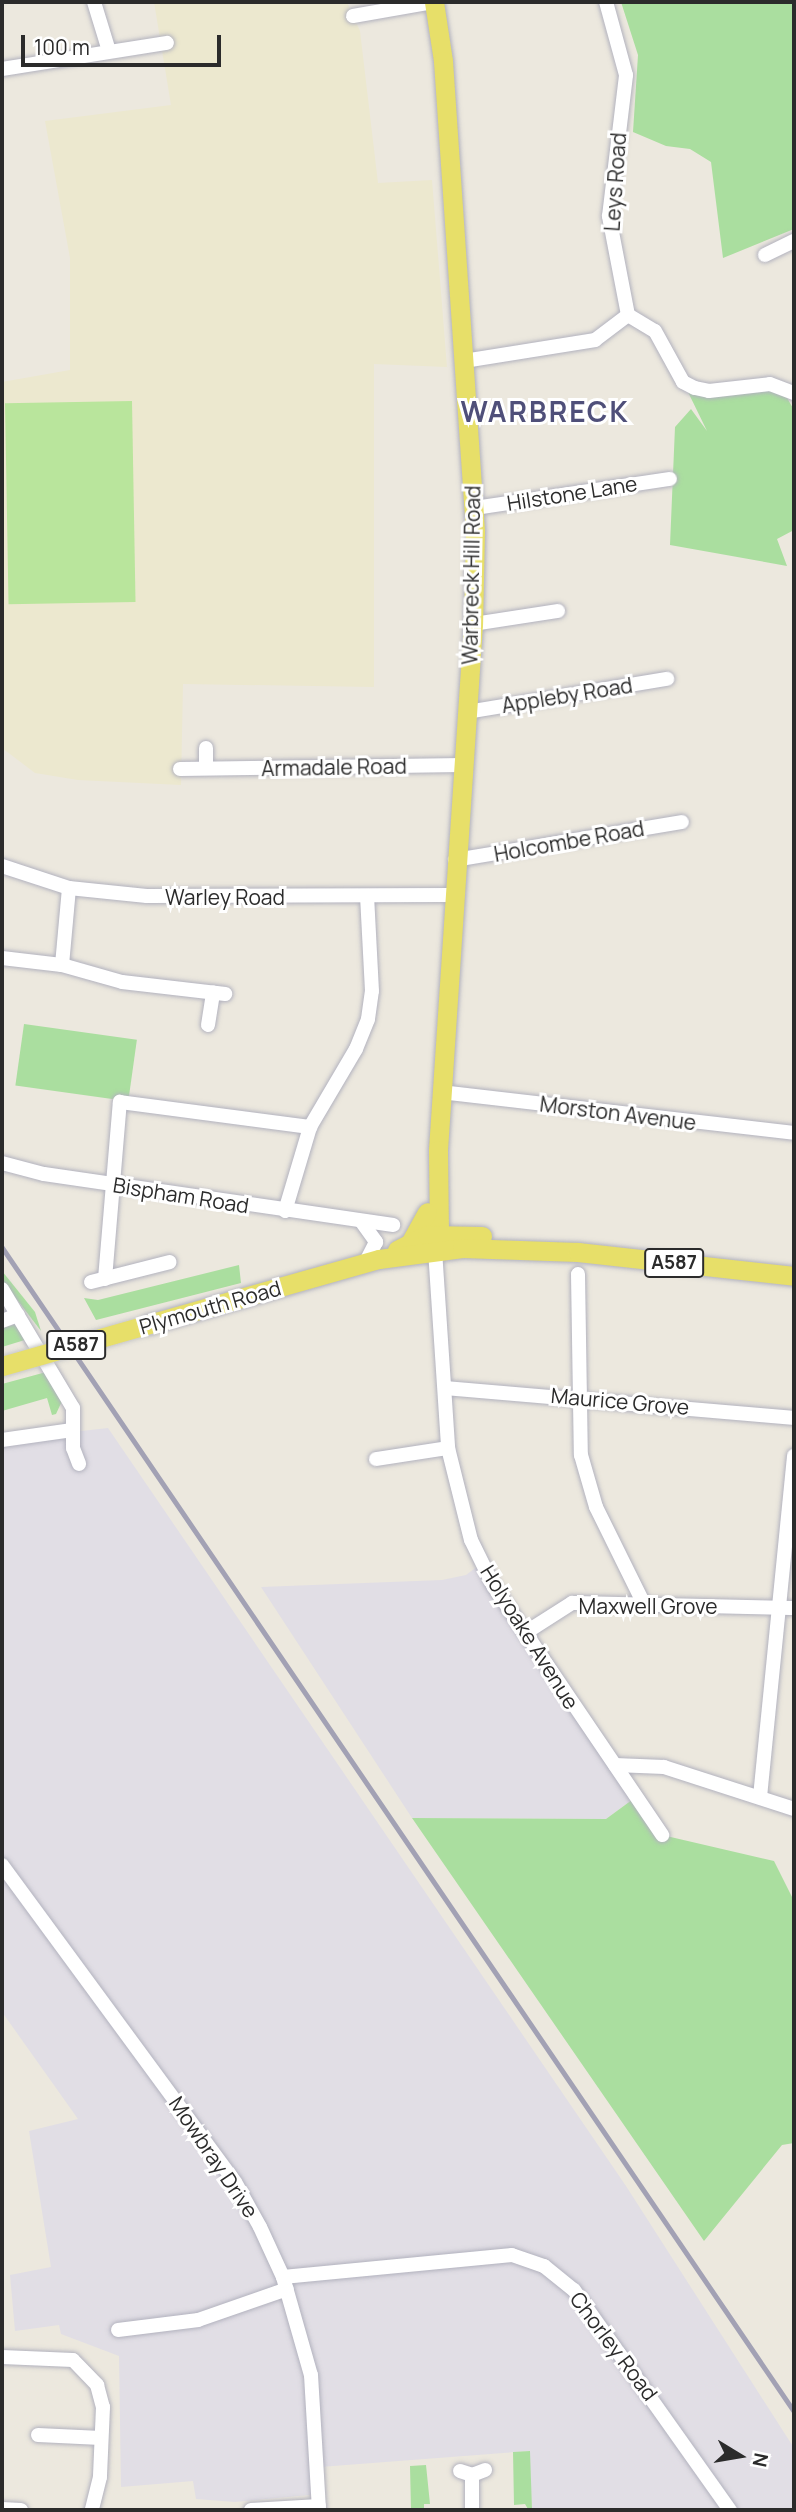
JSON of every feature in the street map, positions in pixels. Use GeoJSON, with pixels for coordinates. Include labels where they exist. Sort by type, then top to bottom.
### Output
{"type":"FeatureCollection","features":[{"type":"Feature","properties":{"kind":"main road","name":"Warbreck Hill Road"},"geometry":{"type":"LineString","coordinates":[[428,1241],[438,1150],[455,860],[473,624],[475,508],[443,61],[433,2]]}},
{"type":"Feature","properties":{"kind":"main road","name":"Warbreck Hill Road"},"geometry":{"type":"LineString","coordinates":[[428,1241],[427,1212],[438,1150]]}},
{"type":"Feature","properties":{"kind":"main road","name":"A587"},"geometry":{"type":"LineString","coordinates":[[428,1241],[554,1250],[794,1276]]}},
{"type":"Feature","properties":{"kind":"main road","name":"Plymouth Road"},"geometry":{"type":"LineString","coordinates":[[2,1366],[372,1261],[428,1241]]}},
{"type":"Feature","properties":{"kind":"street"},"geometry":{"type":"LineString","coordinates":[[94,2],[108,51]]}},
{"type":"Feature","properties":{"kind":"street"},"geometry":{"type":"LineString","coordinates":[[353,16],[433,2]]}},
{"type":"Feature","properties":{"kind":"street","name":"Leys Road"},"geometry":{"type":"LineString","coordinates":[[606,2],[626,75],[609,216],[628,315]]}},
{"type":"Feature","properties":{"kind":"street"},"geometry":{"type":"LineString","coordinates":[[2,69],[167,43]]}},
{"type":"Feature","properties":{"kind":"street"},"geometry":{"type":"LineString","coordinates":[[765,255],[794,241]]}},
{"type":"Feature","properties":{"kind":"street"},"geometry":{"type":"LineString","coordinates":[[464,361],[595,340],[628,315],[655,331],[683,382],[695,388],[709,391],[770,384],[794,393]]}},
{"type":"Feature","properties":{"kind":"street","name":"Hilstone Lane"},"geometry":{"type":"LineString","coordinates":[[475,508],[670,479]]}},
{"type":"Feature","properties":{"kind":"street"},"geometry":{"type":"LineString","coordinates":[[473,624],[558,611]]}},
{"type":"Feature","properties":{"kind":"street","name":"Appleby Road"},"geometry":{"type":"LineString","coordinates":[[467,712],[667,679]]}},
{"type":"Feature","properties":{"kind":"street"},"geometry":{"type":"LineString","coordinates":[[206,748],[206,768]]}},
{"type":"Feature","properties":{"kind":"street","name":"Armadale Road"},"geometry":{"type":"LineString","coordinates":[[180,769],[463,765]]}},
{"type":"Feature","properties":{"kind":"street","name":"Holcombe Road"},"geometry":{"type":"LineString","coordinates":[[455,860],[682,822]]}},
{"type":"Feature","properties":{"kind":"street","name":"Warley Road"},"geometry":{"type":"LineString","coordinates":[[2,866],[69,888],[147,896],[453,895]]}},
{"type":"Feature","properties":{"kind":"street"},"geometry":{"type":"LineString","coordinates":[[62,965],[69,888]]}},
{"type":"Feature","properties":{"kind":"street"},"geometry":{"type":"LineString","coordinates":[[285,1212],[310,1127],[368,1019],[372,991],[367,897]]}},
{"type":"Feature","properties":{"kind":"street"},"geometry":{"type":"LineString","coordinates":[[2,958],[62,965],[122,982],[219,993],[208,1025]]}},
{"type":"Feature","properties":{"kind":"street","name":"Morston Avenue"},"geometry":{"type":"LineString","coordinates":[[441,1093],[794,1133]]}},
{"type":"Feature","properties":{"kind":"street"},"geometry":{"type":"LineString","coordinates":[[170,1262],[98,1281],[114,1185],[120,1102],[310,1127]]}},
{"type":"Feature","properties":{"kind":"street","name":"Bispham Road"},"geometry":{"type":"LineString","coordinates":[[2,1163],[114,1185],[285,1212],[393,1225]]}},
{"type":"Feature","properties":{"kind":"street"},"geometry":{"type":"LineString","coordinates":[[361,1221],[376,1242],[372,1261]]}},
{"type":"Feature","properties":{"kind":"street","name":"Holyoake Avenue"},"geometry":{"type":"LineString","coordinates":[[428,1241],[446,1388],[448,1448],[471,1540],[492,1583],[662,1835]]}},
{"type":"Feature","properties":{"kind":"street"},"geometry":{"type":"LineString","coordinates":[[579,1274],[581,1455],[596,1507],[644,1604]]}},
{"type":"Feature","properties":{"kind":"street"},"geometry":{"type":"LineString","coordinates":[[2,1289],[63,1386],[73,1408],[72,1430],[79,1464]]}},
{"type":"Feature","properties":{"kind":"street"},"geometry":{"type":"LineString","coordinates":[[2,1321],[18,1315]]}},
{"type":"Feature","properties":{"kind":"street","name":"Maurice Grove"},"geometry":{"type":"LineString","coordinates":[[446,1388],[579,1396],[794,1419]]}},
{"type":"Feature","properties":{"kind":"street"},"geometry":{"type":"LineString","coordinates":[[2,1440],[72,1430]]}},
{"type":"Feature","properties":{"kind":"street"},"geometry":{"type":"LineString","coordinates":[[376,1459],[448,1448]]}},
{"type":"Feature","properties":{"kind":"street"},"geometry":{"type":"LineString","coordinates":[[760,1797],[787,1608],[794,1456]]}},
{"type":"Feature","properties":{"kind":"street","name":"Maxwell Grove"},"geometry":{"type":"LineString","coordinates":[[525,1633],[572,1603],[787,1608]]}},
{"type":"Feature","properties":{"kind":"street"},"geometry":{"type":"LineString","coordinates":[[615,1765],[664,1767],[794,1809]]}},
{"type":"Feature","properties":{"kind":"street","name":"Mowbray Drive"},"geometry":{"type":"LineString","coordinates":[[2,1865],[235,2182],[285,2283],[311,2375],[319,2503]]}},
{"type":"Feature","properties":{"kind":"street","name":"Chorley Road"},"geometry":{"type":"LineString","coordinates":[[118,2330],[198,2320],[285,2283],[512,2255],[544,2266],[581,2300],[730,2510]]}},
{"type":"Feature","properties":{"kind":"street"},"geometry":{"type":"LineString","coordinates":[[2,2357],[54,2357],[81,2366],[101,2391],[98,2488],[92,2510]]}},
{"type":"Feature","properties":{"kind":"street"},"geometry":{"type":"LineString","coordinates":[[38,2435],[101,2438]]}},
{"type":"Feature","properties":{"kind":"street"},"geometry":{"type":"LineString","coordinates":[[472,2472],[472,2510]]}},
{"type":"Feature","properties":{"kind":"street"},"geometry":{"type":"LineString","coordinates":[[251,2510],[319,2503]]}},
{"type":"Feature","properties":{"kind":"street"},"geometry":{"type":"LineString","coordinates":[[2,2509],[21,2510]]}},
{"type":"Feature","properties":{"kind":"shaded area"},"geometry":{"type":"Polygon","coordinates":[[[154,2],[347,2],[360,31],[378,183],[432,180],[447,367],[374,364],[374,687],[183,684],[181,785],[78,780],[35,773],[2,748],[2,382],[70,370],[70,258],[45,121],[171,105],[154,2]]]}},
{"type":"Feature","properties":{"kind":"shaded area"},"geometry":{"type":"Polygon","coordinates":[[[108,1428],[626,2186],[794,2448],[794,2510],[532,2510],[529,2451],[320,2467],[319,2494],[235,2502],[196,2499],[193,2481],[121,2487],[119,2356],[61,2334],[59,2325],[15,2331],[10,2275],[51,2267],[29,2131],[78,2119],[2,2012],[2,1440],[108,1428]]]}},
{"type":"Feature","properties":{"kind":"shaded area"},"geometry":{"type":"Polygon","coordinates":[[[482,1563],[636,1797],[606,1819],[412,1818],[261,1587],[442,1580],[466,1575],[482,1563]]]}},
{"type":"Feature","properties":{"kind":"green space"},"geometry":{"type":"Polygon","coordinates":[[[621,2],[794,2],[794,229],[723,258],[711,162],[690,149],[666,146],[633,132],[638,55],[621,2]]]}},
{"type":"Feature","properties":{"kind":"green space"},"geometry":{"type":"Polygon","coordinates":[[[771,390],[786,396],[794,410],[794,530],[777,539],[787,566],[670,545],[675,427],[691,409],[707,431],[688,392],[712,397],[771,390]]]}},
{"type":"Feature","properties":{"kind":"green space"},"geometry":{"type":"Polygon","coordinates":[[[132,401],[136,602],[9,604],[5,403],[132,401]]]}},
{"type":"Feature","properties":{"kind":"green space"},"geometry":{"type":"Polygon","coordinates":[[[24,1024],[137,1040],[128,1101],[15,1085],[24,1024]]]}},
{"type":"Feature","properties":{"kind":"green space"},"geometry":{"type":"Polygon","coordinates":[[[239,1265],[241,1283],[96,1320],[84,1298],[98,1300],[239,1265]]]}},
{"type":"Feature","properties":{"kind":"green space"},"geometry":{"type":"Polygon","coordinates":[[[2,1271],[35,1312],[41,1331],[2,1280],[2,1271]]]}},
{"type":"Feature","properties":{"kind":"green space"},"geometry":{"type":"Polygon","coordinates":[[[17,1324],[28,1339],[2,1347],[2,1328],[17,1324]]]}},
{"type":"Feature","properties":{"kind":"green space"},"geometry":{"type":"Polygon","coordinates":[[[50,1371],[63,1399],[56,1414],[52,1415],[47,1398],[2,1411],[2,1384],[50,1371]]]}},
{"type":"Feature","properties":{"kind":"green space"},"geometry":{"type":"Polygon","coordinates":[[[636,1797],[662,1835],[774,1861],[794,1901],[794,2143],[782,2145],[704,2241],[412,1818],[606,1819],[636,1797]]]}},
{"type":"Feature","properties":{"kind":"green space"},"geometry":{"type":"Polygon","coordinates":[[[530,2451],[532,2509],[528,2509],[525,2504],[514,2505],[513,2452],[530,2451]]]}},
{"type":"Feature","properties":{"kind":"green space"},"geometry":{"type":"Polygon","coordinates":[[[426,2465],[430,2504],[424,2504],[424,2510],[411,2510],[410,2466],[426,2465]]]}},
{"type":"Feature","properties":{"kind":"railway"},"geometry":{"type":"LineString","coordinates":[[2,1247],[794,2411]]}},
{"type":"Feature","properties":{"kind":"district","name":"WARBRECK"},"geometry":{"type":"Point","coordinates":[545,411]}}]}
